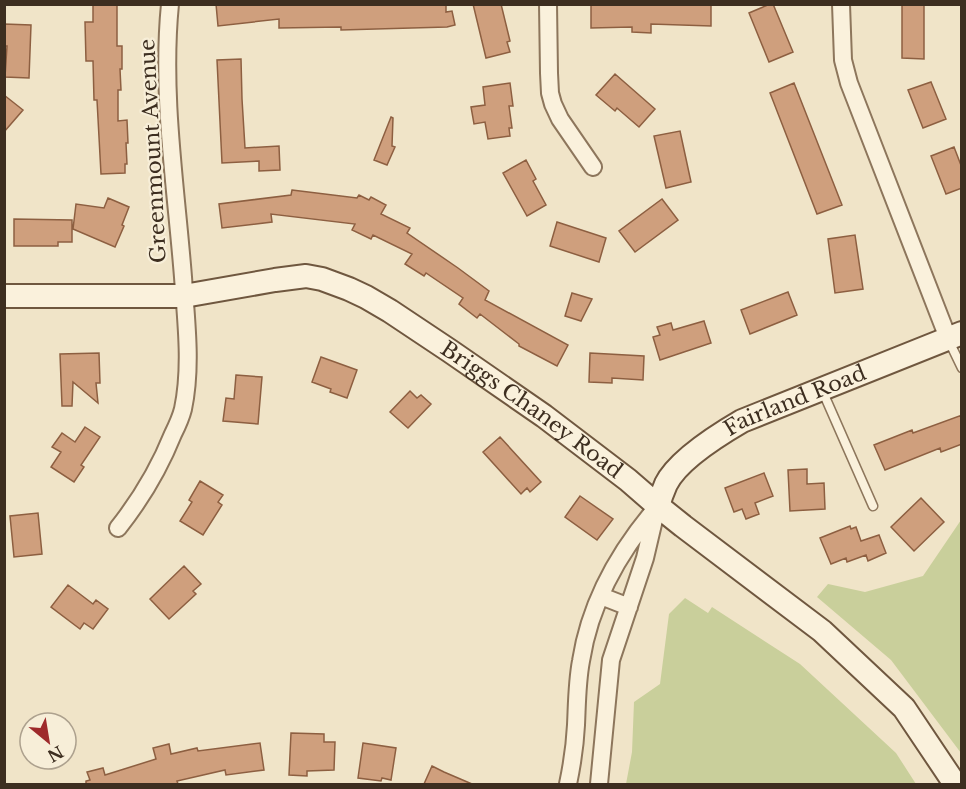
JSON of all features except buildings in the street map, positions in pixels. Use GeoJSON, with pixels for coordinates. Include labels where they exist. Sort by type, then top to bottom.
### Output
{"type":"FeatureCollection","features":[{"type":"Feature","properties":{"kind":"main road","name":"Briggs Chaney Road"},"geometry":{"type":"LineString","coordinates":[[4,296],[184,296],[306,276],[349,289],[390,311],[544,416],[822,632],[904,708],[955,784]]}},
{"type":"Feature","properties":{"kind":"main road","name":"Fairland Road"},"geometry":{"type":"LineString","coordinates":[[657,506],[667,483],[682,464],[709,442],[742,421],[955,336]]}},
{"type":"Feature","properties":{"kind":"street","name":"Greenmount Avenue"},"geometry":{"type":"LineString","coordinates":[[118,528],[139,502],[164,459],[182,411],[188,373],[166,63],[170,4]]}},
{"type":"Feature","properties":{"kind":"street"},"geometry":{"type":"LineString","coordinates":[[548,4],[550,93],[560,119],[594,167]]}},
{"type":"Feature","properties":{"kind":"street"},"geometry":{"type":"LineString","coordinates":[[841,4],[843,60],[849,83],[955,336]]}},
{"type":"Feature","properties":{"kind":"street"},"geometry":{"type":"LineString","coordinates":[[568,784],[573,757],[580,661],[588,632],[601,596],[619,559],[657,506]]}},
{"type":"Feature","properties":{"kind":"street"},"geometry":{"type":"LineString","coordinates":[[599,784],[612,660],[645,558],[657,506]]}},
{"type":"Feature","properties":{"kind":"street"},"geometry":{"type":"LineString","coordinates":[[601,596],[629,607]]}},
{"type":"Feature","properties":{"kind":"lane"},"geometry":{"type":"LineString","coordinates":[[955,336],[962,368]]}},
{"type":"Feature","properties":{"kind":"lane"},"geometry":{"type":"LineString","coordinates":[[822,389],[873,506]]}},
{"type":"Feature","properties":{"kind":"green space"},"geometry":{"type":"Polygon","coordinates":[[[961,520],[961,753],[891,660],[817,597],[828,584],[865,592],[923,576],[961,520]]]}},
{"type":"Feature","properties":{"kind":"green space"},"geometry":{"type":"Polygon","coordinates":[[[685,598],[708,613],[712,607],[800,664],[896,753],[916,784],[626,784],[632,752],[634,702],[660,684],[669,614],[685,598]]]}}]}
